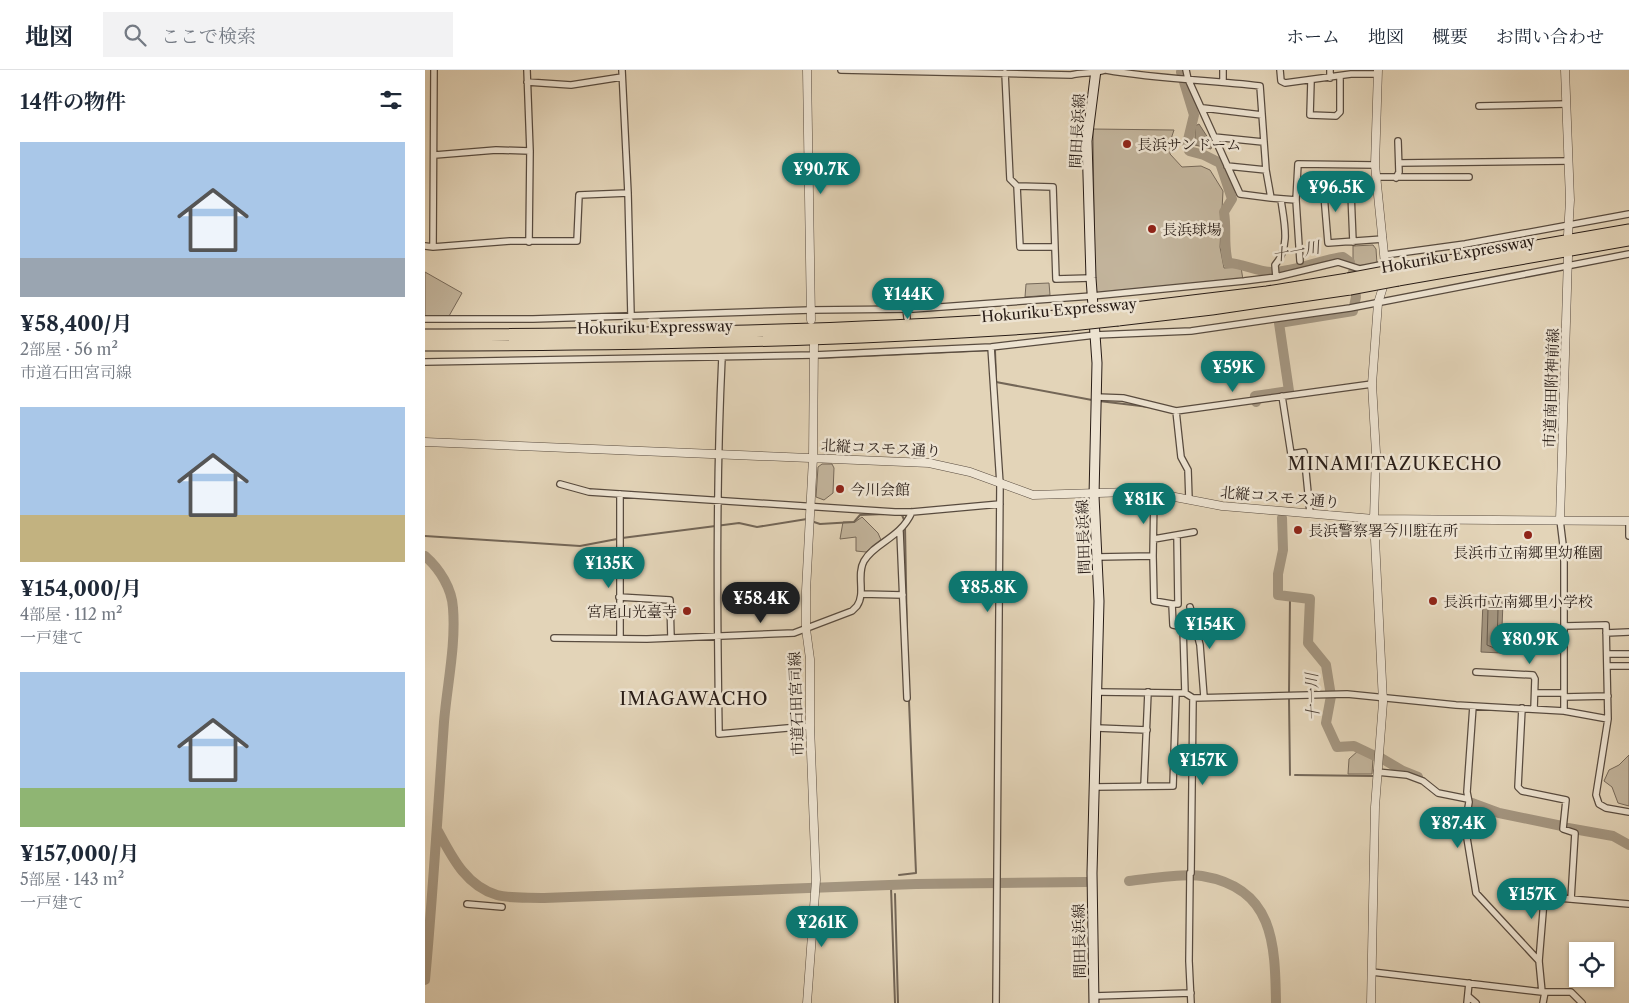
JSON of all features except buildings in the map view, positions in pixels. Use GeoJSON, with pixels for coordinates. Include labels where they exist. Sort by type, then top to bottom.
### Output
{"type":"FeatureCollection","features":[{"type":"Feature","properties":{"kind":"highway","name":"Hokuriku Expressway"},"geometry":{"type":"LineString","coordinates":[[425,345],[749,341],[965,332],[1118,315],[1267,292],[1349,284],[1629,230]]}},
{"type":"Feature","properties":{"kind":"highway","name":"Hokuriku Expressway"},"geometry":{"type":"LineString","coordinates":[[1397,275],[1629,240]]}},
{"type":"Feature","properties":{"kind":"highway","name":"Hokuriku Expressway"},"geometry":{"type":"LineString","coordinates":[[425,335],[749,330],[1070,320]]}},
{"type":"Feature","properties":{"kind":"main road","name":"間田長浜線"},"geometry":{"type":"LineString","coordinates":[[1094,1000],[1091,885],[1097,728],[1099,601],[1095,493],[1095,335],[1091,278],[1087,142],[1095,72]]}},
{"type":"Feature","properties":{"kind":"street"},"geometry":{"type":"LineString","coordinates":[[433,247],[435,155],[432,149],[434,70]]}},
{"type":"Feature","properties":{"kind":"street"},"geometry":{"type":"LineString","coordinates":[[527,70],[530,151],[529,242]]}},
{"type":"Feature","properties":{"kind":"street"},"geometry":{"type":"LineString","coordinates":[[622,70],[631,315]]}},
{"type":"Feature","properties":{"kind":"street"},"geometry":{"type":"LineString","coordinates":[[807,70],[811,320]]}},
{"type":"Feature","properties":{"kind":"street"},"geometry":{"type":"LineString","coordinates":[[841,70],[904,73],[997,71],[1071,75],[1083,71],[1095,72],[1105,70],[1146,77],[1223,81],[1261,86],[1265,170],[1271,198]]}},
{"type":"Feature","properties":{"kind":"street"},"geometry":{"type":"LineString","coordinates":[[1186,70],[1188,79],[1203,108],[1240,194],[1281,200],[1296,200]]}},
{"type":"Feature","properties":{"kind":"street"},"geometry":{"type":"LineString","coordinates":[[1223,70],[1223,81]]}},
{"type":"Feature","properties":{"kind":"street"},"geometry":{"type":"LineString","coordinates":[[1280,70],[1283,83],[1378,72],[1375,165],[1385,264],[1383,287],[1378,303],[1372,384],[1376,453],[1374,519],[1382,696],[1377,772],[1371,1003]]}},
{"type":"Feature","properties":{"kind":"street"},"geometry":{"type":"LineString","coordinates":[[1330,70],[1330,78]]}},
{"type":"Feature","properties":{"kind":"street"},"geometry":{"type":"LineString","coordinates":[[1565,70],[1568,234]]}},
{"type":"Feature","properties":{"kind":"street"},"geometry":{"type":"LineString","coordinates":[[1005,72],[1009,179],[1017,186],[1053,187],[1056,279],[1091,278]]}},
{"type":"Feature","properties":{"kind":"street"},"geometry":{"type":"LineString","coordinates":[[1311,81],[1310,115],[1335,117],[1340,112],[1340,76]]}},
{"type":"Feature","properties":{"kind":"street"},"geometry":{"type":"LineString","coordinates":[[527,82],[571,85],[603,82],[622,77]]}},
{"type":"Feature","properties":{"kind":"street"},"geometry":{"type":"LineString","coordinates":[[1479,106],[1566,104]]}},
{"type":"Feature","properties":{"kind":"street"},"geometry":{"type":"LineString","coordinates":[[1203,108],[1262,115]]}},
{"type":"Feature","properties":{"kind":"street"},"geometry":{"type":"LineString","coordinates":[[1214,137],[1263,142]]}},
{"type":"Feature","properties":{"kind":"street"},"geometry":{"type":"LineString","coordinates":[[1396,178],[1399,172],[1398,141]]}},
{"type":"Feature","properties":{"kind":"street"},"geometry":{"type":"LineString","coordinates":[[435,155],[496,150],[530,151]]}},
{"type":"Feature","properties":{"kind":"street"},"geometry":{"type":"LineString","coordinates":[[1399,163],[1568,161]]}},
{"type":"Feature","properties":{"kind":"street"},"geometry":{"type":"LineString","coordinates":[[1300,261],[1296,200],[1298,164],[1375,165]]}},
{"type":"Feature","properties":{"kind":"street"},"geometry":{"type":"LineString","coordinates":[[1227,166],[1265,170]]}},
{"type":"Feature","properties":{"kind":"street"},"geometry":{"type":"LineString","coordinates":[[1376,176],[1396,178],[1469,177]]}},
{"type":"Feature","properties":{"kind":"street"},"geometry":{"type":"LineString","coordinates":[[1017,186],[1019,247],[1054,247]]}},
{"type":"Feature","properties":{"kind":"street"},"geometry":{"type":"LineString","coordinates":[[425,246],[510,241],[577,241],[579,196],[628,193]]}},
{"type":"Feature","properties":{"kind":"street"},"geometry":{"type":"LineString","coordinates":[[1353,242],[1351,193],[1324,194],[1328,243],[1353,242],[1383,239]]}},
{"type":"Feature","properties":{"kind":"street"},"geometry":{"type":"LineString","coordinates":[[1276,273],[1275,264],[1283,256],[1286,233],[1281,200]]}},
{"type":"Feature","properties":{"kind":"street"},"geometry":{"type":"LineString","coordinates":[[1385,255],[1465,244],[1629,214]]}},
{"type":"Feature","properties":{"kind":"street"},"geometry":{"type":"LineString","coordinates":[[425,362],[814,355],[991,347],[1095,335],[1191,331],[1378,303],[1568,261],[1629,254]]}},
{"type":"Feature","properties":{"kind":"street","name":"市道南田附神前線"},"geometry":{"type":"LineString","coordinates":[[1560,520],[1568,261]]}},
{"type":"Feature","properties":{"kind":"street"},"geometry":{"type":"LineString","coordinates":[[425,319],[533,319],[811,310],[906,310],[1092,296],[1276,273],[1338,262],[1359,269],[1385,264]]}},
{"type":"Feature","properties":{"kind":"street"},"geometry":{"type":"LineString","coordinates":[[906,310],[907,318]]}},
{"type":"Feature","properties":{"kind":"street","name":"市道石田宮司線"},"geometry":{"type":"LineString","coordinates":[[807,1003],[816,892],[810,726],[810,658],[806,630],[813,458],[814,343]]}},
{"type":"Feature","properties":{"kind":"street"},"geometry":{"type":"LineString","coordinates":[[909,344],[910,351]]}},
{"type":"Feature","properties":{"kind":"street"},"geometry":{"type":"LineString","coordinates":[[991,347],[1001,484],[995,878],[996,1003]]}},
{"type":"Feature","properties":{"kind":"street"},"geometry":{"type":"LineString","coordinates":[[722,357],[717,455],[719,734],[810,726]]}},
{"type":"Feature","properties":{"kind":"street"},"geometry":{"type":"LineString","coordinates":[[1096,397],[1123,398],[1176,411],[1372,384]]}},
{"type":"Feature","properties":{"kind":"street"},"geometry":{"type":"LineString","coordinates":[[1282,396],[1291,454],[1304,452],[1310,513]]}},
{"type":"Feature","properties":{"kind":"street"},"geometry":{"type":"LineString","coordinates":[[1176,411],[1181,457],[1188,470],[1189,500]]}},
{"type":"Feature","properties":{"kind":"street","name":"北縦コスモス通り"},"geometry":{"type":"LineString","coordinates":[[425,442],[941,464],[970,472],[1033,495],[1154,493],[1222,506],[1374,519],[1629,521]]}},
{"type":"Feature","properties":{"kind":"street"},"geometry":{"type":"LineString","coordinates":[[560,484],[589,492],[912,512],[1000,504]]}},
{"type":"Feature","properties":{"kind":"street"},"geometry":{"type":"LineString","coordinates":[[1154,493],[1153,601],[1178,604],[1177,535]]}},
{"type":"Feature","properties":{"kind":"street"},"geometry":{"type":"LineString","coordinates":[[620,494],[620,638]]}},
{"type":"Feature","properties":{"kind":"street"},"geometry":{"type":"LineString","coordinates":[[554,638],[671,638],[794,633],[806,630],[852,610],[859,604],[861,569],[864,561],[899,532],[912,512]]}},
{"type":"Feature","properties":{"kind":"street"},"geometry":{"type":"LineString","coordinates":[[1560,520],[1564,553],[1564,711]]}},
{"type":"Feature","properties":{"kind":"street"},"geometry":{"type":"LineString","coordinates":[[1629,521],[1629,536]]}},
{"type":"Feature","properties":{"kind":"street"},"geometry":{"type":"LineString","coordinates":[[899,532],[907,698]]}},
{"type":"Feature","properties":{"kind":"street"},"geometry":{"type":"LineString","coordinates":[[1154,539],[1194,532]]}},
{"type":"Feature","properties":{"kind":"street"},"geometry":{"type":"LineString","coordinates":[[1097,557],[1153,556]]}},
{"type":"Feature","properties":{"kind":"street"},"geometry":{"type":"LineString","coordinates":[[861,594],[903,595]]}},
{"type":"Feature","properties":{"kind":"street"},"geometry":{"type":"LineString","coordinates":[[619,597],[670,600],[671,638]]}},
{"type":"Feature","properties":{"kind":"street"},"geometry":{"type":"LineString","coordinates":[[1172,604],[1173,625],[1183,626],[1185,693]]}},
{"type":"Feature","properties":{"kind":"street"},"geometry":{"type":"LineString","coordinates":[[1190,607],[1200,645],[1205,697]]}},
{"type":"Feature","properties":{"kind":"street"},"geometry":{"type":"LineString","coordinates":[[1565,626],[1606,626],[1608,718],[1597,795],[1599,804],[1606,808],[1629,812]]}},
{"type":"Feature","properties":{"kind":"street"},"geometry":{"type":"LineString","coordinates":[[1606,633],[1629,632]]}},
{"type":"Feature","properties":{"kind":"street"},"geometry":{"type":"LineString","coordinates":[[1607,654],[1629,654]]}},
{"type":"Feature","properties":{"kind":"street"},"geometry":{"type":"LineString","coordinates":[[1607,666],[1629,666]]}},
{"type":"Feature","properties":{"kind":"street"},"geometry":{"type":"LineString","coordinates":[[1476,672],[1533,675],[1535,679],[1534,709]]}},
{"type":"Feature","properties":{"kind":"street"},"geometry":{"type":"LineString","coordinates":[[1098,692],[1185,693],[1193,698],[1331,694],[1382,696],[1473,706],[1564,711],[1608,718]]}},
{"type":"Feature","properties":{"kind":"street"},"geometry":{"type":"LineString","coordinates":[[1144,786],[1148,692]]}},
{"type":"Feature","properties":{"kind":"street"},"geometry":{"type":"LineString","coordinates":[[1535,692],[1607,696]]}},
{"type":"Feature","properties":{"kind":"street"},"geometry":{"type":"LineString","coordinates":[[1095,787],[1173,786],[1176,693]]}},
{"type":"Feature","properties":{"kind":"street"},"geometry":{"type":"LineString","coordinates":[[1191,1003],[1190,874],[1193,698]]}},
{"type":"Feature","properties":{"kind":"street"},"geometry":{"type":"LineString","coordinates":[[1473,706],[1465,826],[1476,893],[1539,961]]}},
{"type":"Feature","properties":{"kind":"street"},"geometry":{"type":"LineString","coordinates":[[1523,708],[1518,787],[1522,791],[1566,800],[1563,829],[1575,832],[1571,899]]}},
{"type":"Feature","properties":{"kind":"street"},"geometry":{"type":"LineString","coordinates":[[1097,728],[1147,730]]}},
{"type":"Feature","properties":{"kind":"street"},"geometry":{"type":"LineString","coordinates":[[1377,772],[1407,775],[1423,781],[1437,793],[1468,799]]}},
{"type":"Feature","properties":{"kind":"street"},"geometry":{"type":"LineString","coordinates":[[1543,1003],[1544,992],[1539,961],[1544,900],[1547,897],[1629,904]]}},
{"type":"Feature","properties":{"kind":"street"},"geometry":{"type":"LineString","coordinates":[[467,904],[502,907]]}},
{"type":"Feature","properties":{"kind":"street"},"geometry":{"type":"LineString","coordinates":[[1372,972],[1544,992],[1571,992],[1582,1003]]}},
{"type":"Feature","properties":{"kind":"street"},"geometry":{"type":"LineString","coordinates":[[1467,1003],[1469,983]]}},
{"type":"Feature","properties":{"kind":"street"},"geometry":{"type":"LineString","coordinates":[[1094,1000],[1191,993]]}},
{"type":"Feature","properties":{"kind":"street"},"geometry":{"type":"LineString","coordinates":[[1468,996],[1476,1003]]}},
{"type":"Feature","properties":{"kind":"shaded area"},"geometry":{"type":"Polygon","coordinates":[[[1093,129],[1174,130],[1170,142],[1170,154],[1182,167],[1201,166],[1210,170],[1223,191],[1220,247],[1224,268],[1241,267],[1243,280],[1095,298],[1093,129]]]}},
{"type":"Feature","properties":{"kind":"shaded area"},"geometry":{"type":"Polygon","coordinates":[[[1373,245],[1376,249],[1377,264],[1353,266],[1353,246],[1373,245]]]}},
{"type":"Feature","properties":{"kind":"shaded area"},"geometry":{"type":"Polygon","coordinates":[[[425,272],[462,293],[449,316],[425,317],[425,272]]]}},
{"type":"Feature","properties":{"kind":"shaded area"},"geometry":{"type":"Polygon","coordinates":[[[1049,283],[1050,295],[1025,297],[1026,284],[1049,283]]]}},
{"type":"Feature","properties":{"kind":"shaded area"},"geometry":{"type":"Polygon","coordinates":[[[822,464],[832,464],[834,468],[833,493],[824,500],[816,497],[818,467],[822,464]]]}},
{"type":"Feature","properties":{"kind":"shaded area"},"geometry":{"type":"Polygon","coordinates":[[[862,517],[878,533],[881,540],[866,552],[856,551],[856,537],[840,539],[843,522],[855,522],[862,517]]]}},
{"type":"Feature","properties":{"kind":"shaded area"},"geometry":{"type":"Polygon","coordinates":[[[1359,750],[1373,758],[1372,774],[1348,774],[1349,759],[1359,750]]]}},
{"type":"Feature","properties":{"kind":"shaded area"},"geometry":{"type":"Polygon","coordinates":[[[1629,755],[1629,806],[1618,803],[1612,787],[1604,781],[1609,770],[1619,765],[1629,755]]]}},
{"type":"Feature","properties":{"kind":"water"},"geometry":{"type":"Polygon","coordinates":[[[1199,124],[1212,144],[1211,149],[1195,145],[1195,126],[1199,124]]]}},
{"type":"Feature","properties":{"kind":"water"},"geometry":{"type":"Polygon","coordinates":[[[1483,601],[1503,602],[1501,653],[1481,652],[1483,601]]]}},
{"type":"Feature","properties":{"kind":"waterway","name":"十一川"},"geometry":{"type":"LineString","coordinates":[[1181,72],[1194,115],[1187,144],[1189,151],[1204,155],[1220,163],[1232,199],[1224,212],[1228,263],[1274,272],[1291,270],[1343,257],[1350,262]]}},
{"type":"Feature","properties":{"kind":"waterway","name":"十一川"},"geometry":{"type":"LineString","coordinates":[[1256,402],[1255,396],[1289,391],[1279,323],[1353,311],[1356,297],[1353,272]]}},
{"type":"Feature","properties":{"kind":"waterway"},"geometry":{"type":"LineString","coordinates":[[820,358],[995,350],[996,378]]}},
{"type":"Feature","properties":{"kind":"waterway"},"geometry":{"type":"LineString","coordinates":[[996,382],[1092,400]]}},
{"type":"Feature","properties":{"kind":"waterway"},"geometry":{"type":"LineString","coordinates":[[1099,401],[1149,407]]}},
{"type":"Feature","properties":{"kind":"waterway"},"geometry":{"type":"LineString","coordinates":[[811,521],[820,524],[854,522],[860,515],[885,514]]}},
{"type":"Feature","properties":{"kind":"waterway"},"geometry":{"type":"LineString","coordinates":[[899,514],[902,515],[905,522]]}},
{"type":"Feature","properties":{"kind":"waterway","name":"十一川"},"geometry":{"type":"LineString","coordinates":[[1282,518],[1283,550],[1278,574],[1278,595],[1310,599],[1308,643],[1326,665],[1331,696],[1326,723],[1337,747],[1354,746],[1375,756]]}},
{"type":"Feature","properties":{"kind":"waterway"},"geometry":{"type":"LineString","coordinates":[[622,538],[739,523],[757,527],[807,519]]}},
{"type":"Feature","properties":{"kind":"waterway"},"geometry":{"type":"LineString","coordinates":[[905,526],[907,639]]}},
{"type":"Feature","properties":{"kind":"waterway"},"geometry":{"type":"LineString","coordinates":[[425,536],[580,546],[617,539]]}},
{"type":"Feature","properties":{"kind":"waterway"},"geometry":{"type":"LineString","coordinates":[[425,556],[436,567],[448,587],[452,601],[454,622],[444,722],[425,980]]}},
{"type":"Feature","properties":{"kind":"waterway"},"geometry":{"type":"LineString","coordinates":[[1289,693],[1290,597]]}},
{"type":"Feature","properties":{"kind":"waterway"},"geometry":{"type":"LineString","coordinates":[[1289,698],[1290,775]]}},
{"type":"Feature","properties":{"kind":"waterway"},"geometry":{"type":"LineString","coordinates":[[899,875],[916,873],[909,701]]}},
{"type":"Feature","properties":{"kind":"waterway","name":"十一川"},"geometry":{"type":"LineString","coordinates":[[1381,758],[1403,771],[1418,777]]}},
{"type":"Feature","properties":{"kind":"waterway"},"geometry":{"type":"LineString","coordinates":[[1295,775],[1373,776]]}},
{"type":"Feature","properties":{"kind":"waterway","name":"十一川"},"geometry":{"type":"LineString","coordinates":[[1472,803],[1499,813],[1562,826]]}},
{"type":"Feature","properties":{"kind":"waterway","name":"十一川"},"geometry":{"type":"LineString","coordinates":[[1568,828],[1613,836],[1629,845]]}},
{"type":"Feature","properties":{"kind":"waterway"},"geometry":{"type":"LineString","coordinates":[[438,831],[468,878],[486,891],[508,897],[544,898],[916,884],[1086,882]]}},
{"type":"Feature","properties":{"kind":"waterway"},"geometry":{"type":"LineString","coordinates":[[1129,881],[1194,875],[1226,882],[1244,892],[1257,906],[1266,921],[1274,960],[1276,1003]]}},
{"type":"Feature","properties":{"kind":"waterway"},"geometry":{"type":"LineString","coordinates":[[891,887],[895,1003]]}},
{"type":"Feature","properties":{"kind":"waterway"},"geometry":{"type":"LineString","coordinates":[[895,894],[898,1003]]}},
{"type":"Feature","properties":{"kind":"place","name":"長浜サンドーム"},"geometry":{"type":"Point","coordinates":[1127,144]}},
{"type":"Feature","properties":{"kind":"place","name":"長浜球場"},"geometry":{"type":"Point","coordinates":[1152,229]}},
{"type":"Feature","properties":{"kind":"place","name":"今川会館"},"geometry":{"type":"Point","coordinates":[840,489]}},
{"type":"Feature","properties":{"kind":"place","name":"長浜警察署今川駐在所"},"geometry":{"type":"Point","coordinates":[1298,530]}},
{"type":"Feature","properties":{"kind":"place","name":"長浜市立南郷里幼稚園"},"geometry":{"type":"Point","coordinates":[1528,535]}},
{"type":"Feature","properties":{"kind":"place","name":"長浜市立南郷里小学校"},"geometry":{"type":"Point","coordinates":[1433,601]}},
{"type":"Feature","properties":{"kind":"place","name":"宮尾山光臺寺"},"geometry":{"type":"Point","coordinates":[687,611]}},
{"type":"Feature","properties":{"kind":"district","name":"MINAMITAZUKECHO"},"geometry":{"type":"Point","coordinates":[1395,464]}},
{"type":"Feature","properties":{"kind":"district","name":"IMAGAWACHO"},"geometry":{"type":"Point","coordinates":[694,699]}}]}
